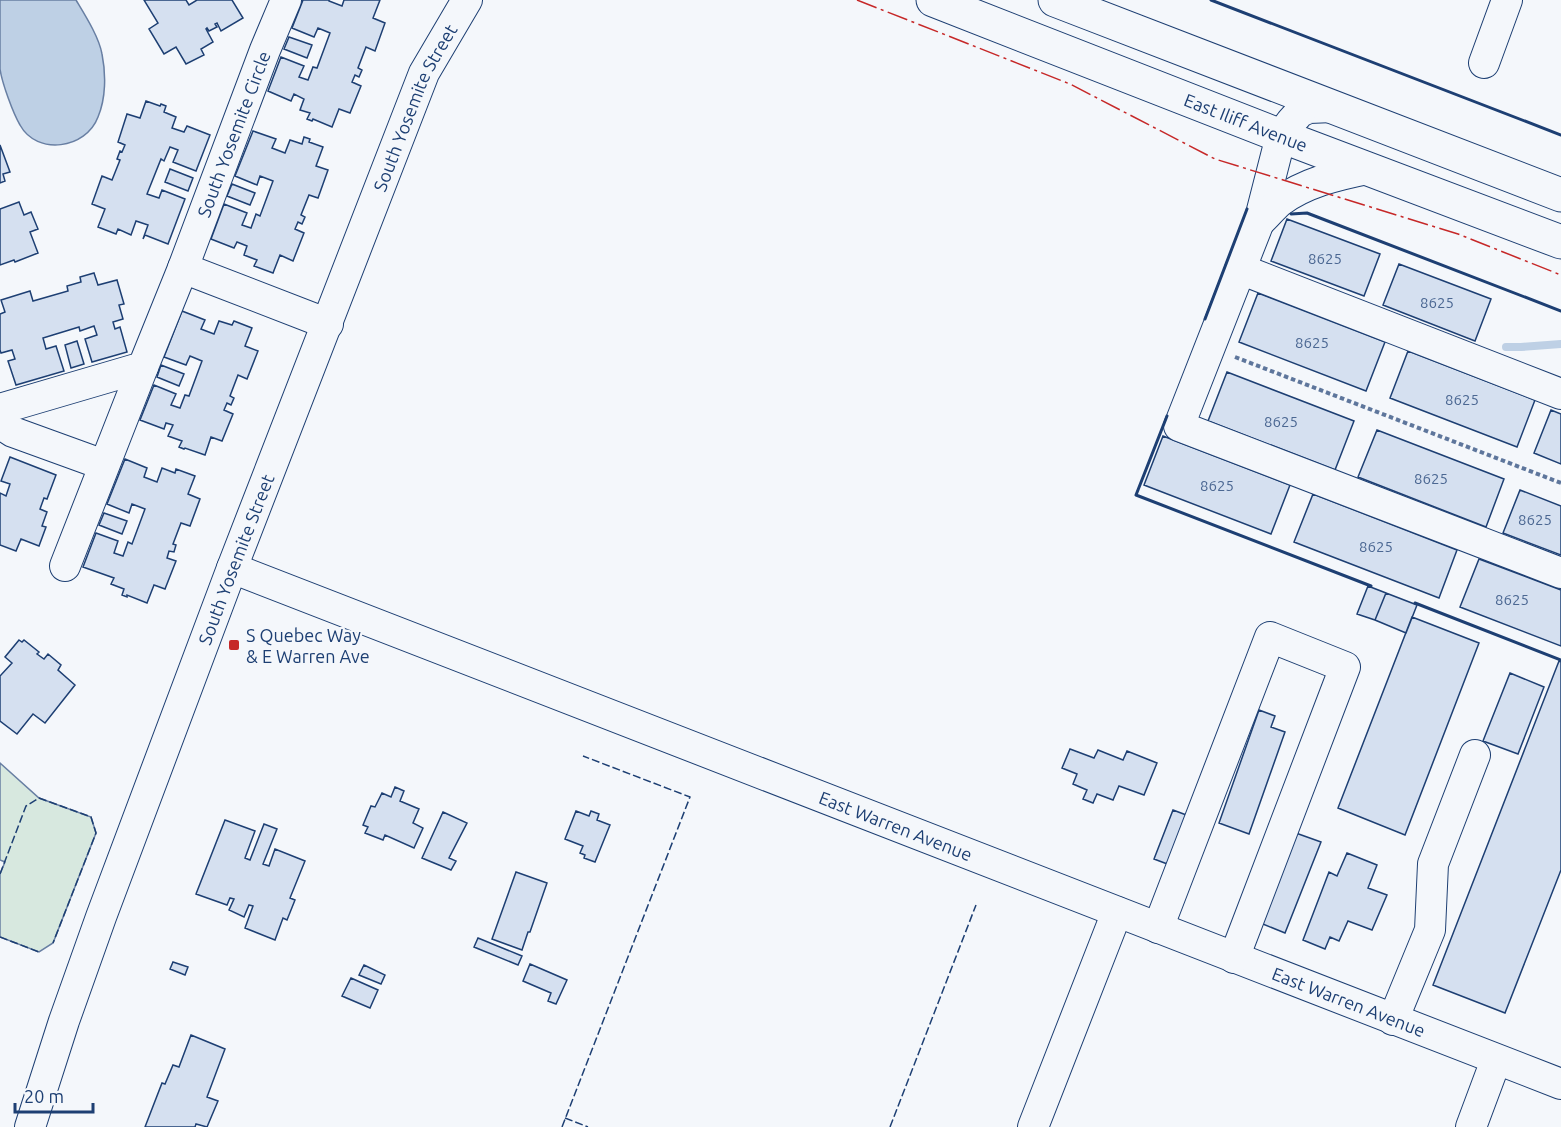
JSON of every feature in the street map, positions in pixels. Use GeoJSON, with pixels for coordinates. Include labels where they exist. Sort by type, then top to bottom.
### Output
{"type":"FeatureCollection","features":[{"type":"Feature","properties":{"kind":"main road","name":"East Iliff Avenue"},"geometry":{"type":"LineString","coordinates":[[933,0],[1561,242]]}},
{"type":"Feature","properties":{"kind":"main road"},"geometry":{"type":"LineString","coordinates":[[1055,0],[1561,195]]}},
{"type":"Feature","properties":{"kind":"street","name":"South Yosemite Circle"},"geometry":{"type":"LineString","coordinates":[[65,566],[286,0]]}},
{"type":"Feature","properties":{"kind":"street","name":"South Yosemite Street"},"geometry":{"type":"LineString","coordinates":[[30,1127],[94,937],[232,568],[424,73],[467,0]]}},
{"type":"Feature","properties":{"kind":"street"},"geometry":{"type":"LineString","coordinates":[[1484,63],[1507,0]]}},
{"type":"Feature","properties":{"kind":"street"},"geometry":{"type":"LineString","coordinates":[[1333,107],[1309,108],[1300,112],[1281,136],[1259,222],[1179,426],[1561,573]]}},
{"type":"Feature","properties":{"kind":"street"},"geometry":{"type":"LineString","coordinates":[[1259,222],[1280,202],[1316,183],[1341,174],[1367,169]]}},
{"type":"Feature","properties":{"kind":"street"},"geometry":{"type":"LineString","coordinates":[[183,268],[328,324]]}},
{"type":"Feature","properties":{"kind":"street"},"geometry":{"type":"LineString","coordinates":[[1240,269],[1561,394]]}},
{"type":"Feature","properties":{"kind":"street"},"geometry":{"type":"LineString","coordinates":[[0,409],[143,367]]}},
{"type":"Feature","properties":{"kind":"street"},"geometry":{"type":"LineString","coordinates":[[0,424],[13,432],[104,465]]}},
{"type":"Feature","properties":{"kind":"street","name":"East Warren Avenue"},"geometry":{"type":"LineString","coordinates":[[232,568],[1561,1084]]}},
{"type":"Feature","properties":{"kind":"street"},"geometry":{"type":"LineString","coordinates":[[1158,928],[1270,637],[1345,667],[1234,958]]}},
{"type":"Feature","properties":{"kind":"street"},"geometry":{"type":"LineString","coordinates":[[1393,1020],[1430,930],[1433,864],[1475,755]]}},
{"type":"Feature","properties":{"kind":"street"},"geometry":{"type":"LineString","coordinates":[[1033,1127],[1117,912]]}},
{"type":"Feature","properties":{"kind":"street"},"geometry":{"type":"LineString","coordinates":[[1470,1127],[1496,1060]]}},
{"type":"Feature","properties":{"kind":"path"},"geometry":{"type":"LineString","coordinates":[[1209,347],[1561,483]]}},
{"type":"Feature","properties":{"kind":"shaded area"},"geometry":{"type":"Polygon","coordinates":[[[0,763],[39,798],[91,817],[96,833],[53,943],[39,952],[0,937],[0,874],[5,862],[0,860],[0,763]]]}},
{"type":"Feature","properties":{"kind":"water"},"geometry":{"type":"Polygon","coordinates":[[[0,0],[76,0],[91,26],[102,54],[104,94],[101,110],[92,128],[73,142],[49,145],[28,135],[20,125],[8,98],[0,69],[0,0]]]}},
{"type":"Feature","properties":{"kind":"building"},"geometry":{"type":"Polygon","coordinates":[[[144,0],[186,0],[189,5],[197,0],[232,0],[243,18],[221,31],[217,23],[215,24],[217,27],[209,31],[207,28],[213,42],[201,49],[204,55],[186,64],[176,47],[164,54],[149,29],[158,23],[144,0]]]}},
{"type":"Feature","properties":{"kind":"building"},"geometry":{"type":"Polygon","coordinates":[[[303,0],[329,0],[342,6],[344,0],[380,0],[373,18],[385,23],[375,51],[366,47],[358,68],[362,70],[359,77],[355,75],[352,82],[361,86],[350,113],[339,109],[332,127],[313,119],[312,121],[307,119],[310,113],[300,110],[304,99],[294,94],[291,101],[268,91],[281,57],[304,66],[299,77],[308,80],[313,67],[317,68],[330,33],[318,28],[314,37],[292,28],[303,0]]]}},
{"type":"Feature","properties":{"kind":"building"},"geometry":{"type":"Polygon","coordinates":[[[289,37],[312,45],[307,58],[284,49],[289,37]]]}},
{"type":"Feature","properties":{"kind":"building"},"geometry":{"type":"Polygon","coordinates":[[[146,101],[166,106],[164,112],[176,117],[172,128],[184,132],[187,126],[210,135],[196,171],[173,162],[178,150],[170,147],[164,161],[161,159],[147,194],[159,198],[162,190],[185,199],[168,244],[145,235],[143,239],[148,225],[136,221],[131,235],[118,229],[116,234],[98,227],[105,209],[92,204],[102,176],[112,180],[120,160],[117,159],[125,145],[118,142],[127,114],[140,118],[146,101]]]}},
{"type":"Feature","properties":{"kind":"building"},"geometry":{"type":"Polygon","coordinates":[[[253,131],[276,139],[272,148],[285,153],[290,140],[302,144],[304,137],[310,139],[309,142],[323,147],[316,166],[328,170],[318,198],[309,195],[301,215],[305,217],[302,224],[298,222],[295,229],[304,233],[293,261],[280,255],[273,273],[254,266],[257,260],[244,255],[247,246],[237,242],[234,248],[211,239],[224,204],[247,213],[242,225],[251,228],[256,214],[260,216],[273,181],[260,176],[257,185],[235,176],[253,131]]]}},
{"type":"Feature","properties":{"kind":"building"},"geometry":{"type":"Polygon","coordinates":[[[0,145],[10,172],[3,174],[5,181],[0,183],[0,145]]]}},
{"type":"Feature","properties":{"kind":"building"},"geometry":{"type":"Polygon","coordinates":[[[170,169],[193,178],[188,191],[165,182],[170,169]]]}},
{"type":"Feature","properties":{"kind":"building"},"geometry":{"type":"Polygon","coordinates":[[[232,184],[255,193],[250,205],[227,196],[232,184]]]}},
{"type":"Feature","properties":{"kind":"building"},"geometry":{"type":"Polygon","coordinates":[[[19,202],[24,215],[31,212],[38,229],[30,232],[38,253],[0,265],[0,209],[19,202]]]}},
{"type":"Feature","properties":{"kind":"building"},"geometry":{"type":"Polygon","coordinates":[[[1287,219],[1380,254],[1364,296],[1271,261],[1287,219]]]}},
{"type":"Feature","properties":{"kind":"building"},"geometry":{"type":"Polygon","coordinates":[[[1399,264],[1491,299],[1475,341],[1383,305],[1399,264]]]}},
{"type":"Feature","properties":{"kind":"building"},"geometry":{"type":"Polygon","coordinates":[[[94,273],[98,285],[117,280],[124,304],[119,305],[123,319],[113,322],[115,329],[120,327],[127,352],[92,362],[85,339],[97,335],[94,326],[80,331],[79,327],[43,338],[46,349],[56,346],[64,371],[16,385],[8,361],[15,359],[12,350],[1,353],[0,350],[0,314],[5,312],[1,300],[30,291],[33,301],[68,291],[67,286],[81,282],[80,277],[94,273]]]}},
{"type":"Feature","properties":{"kind":"building"},"geometry":{"type":"Polygon","coordinates":[[[1258,293],[1385,342],[1366,391],[1239,342],[1258,293]]]}},
{"type":"Feature","properties":{"kind":"building"},"geometry":{"type":"Polygon","coordinates":[[[182,311],[205,320],[201,329],[214,334],[219,321],[232,325],[234,321],[252,328],[245,346],[258,351],[247,379],[238,375],[230,396],[234,398],[231,405],[227,403],[224,410],[233,414],[222,441],[211,437],[205,455],[179,447],[182,441],[168,436],[173,425],[166,423],[164,429],[140,420],[154,385],[176,394],[171,405],[180,408],[185,395],[189,396],[202,361],[190,356],[186,365],[164,357],[182,311]]]}},
{"type":"Feature","properties":{"kind":"building"},"geometry":{"type":"Polygon","coordinates":[[[77,341],[84,364],[71,368],[65,345],[77,341]]]}},
{"type":"Feature","properties":{"kind":"building"},"geometry":{"type":"Polygon","coordinates":[[[1408,351],[1535,400],[1517,447],[1390,398],[1408,351]]]}},
{"type":"Feature","properties":{"kind":"building"},"geometry":{"type":"Polygon","coordinates":[[[161,365],[184,374],[179,386],[157,377],[161,365]]]}},
{"type":"Feature","properties":{"kind":"building"},"geometry":{"type":"Polygon","coordinates":[[[1227,372],[1354,421],[1335,470],[1208,421],[1227,372]]]}},
{"type":"Feature","properties":{"kind":"building"},"geometry":{"type":"Polygon","coordinates":[[[1551,410],[1561,414],[1561,464],[1534,453],[1551,410]]]}},
{"type":"Feature","properties":{"kind":"building"},"geometry":{"type":"Polygon","coordinates":[[[1377,430],[1504,479],[1486,527],[1358,477],[1377,430]]]}},
{"type":"Feature","properties":{"kind":"building"},"geometry":{"type":"Polygon","coordinates":[[[1163,436],[1290,485],[1271,534],[1144,485],[1163,436]]]}},
{"type":"Feature","properties":{"kind":"building"},"geometry":{"type":"Polygon","coordinates":[[[10,457],[56,475],[47,499],[44,498],[40,509],[47,512],[42,526],[46,527],[39,546],[21,539],[16,551],[0,545],[0,493],[6,496],[10,484],[1,481],[10,457]]]}},
{"type":"Feature","properties":{"kind":"building"},"geometry":{"type":"Polygon","coordinates":[[[125,459],[147,468],[144,477],[157,482],[162,468],[175,473],[176,469],[195,476],[188,494],[200,499],[190,526],[181,523],[173,544],[176,545],[174,552],[169,551],[167,558],[176,561],[165,589],[154,585],[147,603],[122,595],[124,589],[111,584],[114,578],[83,567],[96,533],[118,541],[114,553],[123,556],[128,542],[132,544],[145,509],[132,504],[129,513],[107,504],[125,459]]]}},
{"type":"Feature","properties":{"kind":"building"},"geometry":{"type":"Polygon","coordinates":[[[1520,490],[1561,506],[1561,555],[1503,533],[1520,490]]]}},
{"type":"Feature","properties":{"kind":"building"},"geometry":{"type":"Polygon","coordinates":[[[1313,494],[1457,550],[1439,598],[1294,542],[1313,494]]]}},
{"type":"Feature","properties":{"kind":"building"},"geometry":{"type":"Polygon","coordinates":[[[104,513],[127,521],[122,534],[99,525],[104,513]]]}},
{"type":"Feature","properties":{"kind":"building"},"geometry":{"type":"Polygon","coordinates":[[[1479,559],[1561,590],[1561,646],[1460,607],[1479,559]]]}},
{"type":"Feature","properties":{"kind":"building"},"geometry":{"type":"Polygon","coordinates":[[[1368,586],[1386,593],[1375,620],[1357,614],[1368,586]]]}},
{"type":"Feature","properties":{"kind":"building"},"geometry":{"type":"Polygon","coordinates":[[[1386,593],[1417,605],[1406,633],[1375,620],[1386,593]]]}},
{"type":"Feature","properties":{"kind":"building"},"geometry":{"type":"Polygon","coordinates":[[[1412,617],[1479,643],[1405,835],[1338,808],[1412,617]]]}},
{"type":"Feature","properties":{"kind":"building"},"geometry":{"type":"Polygon","coordinates":[[[19,640],[22,642],[24,640],[44,659],[48,654],[61,665],[58,670],[75,685],[45,723],[33,714],[17,734],[0,721],[0,676],[12,663],[5,657],[19,640]]]}},
{"type":"Feature","properties":{"kind":"building"},"geometry":{"type":"Polygon","coordinates":[[[1559,661],[1561,662],[1561,870],[1505,1013],[1433,985],[1559,661]]]}},
{"type":"Feature","properties":{"kind":"building"},"geometry":{"type":"Polygon","coordinates":[[[1510,673],[1544,687],[1518,754],[1483,741],[1510,673]]]}},
{"type":"Feature","properties":{"kind":"building"},"geometry":{"type":"Polygon","coordinates":[[[1259,710],[1275,716],[1271,727],[1285,732],[1249,834],[1219,823],[1259,710]]]}},
{"type":"Feature","properties":{"kind":"building"},"geometry":{"type":"Polygon","coordinates":[[[1070,749],[1094,758],[1098,750],[1123,760],[1127,751],[1157,763],[1144,795],[1119,786],[1113,800],[1097,794],[1093,803],[1083,799],[1087,790],[1073,784],[1077,774],[1062,768],[1070,749]]]}},
{"type":"Feature","properties":{"kind":"building"},"geometry":{"type":"Polygon","coordinates":[[[395,787],[404,791],[400,801],[419,809],[413,823],[423,828],[414,848],[385,835],[383,840],[365,833],[368,827],[363,825],[371,806],[375,807],[382,793],[391,797],[395,787]]]}},
{"type":"Feature","properties":{"kind":"building"},"geometry":{"type":"Polygon","coordinates":[[[1173,810],[1189,816],[1170,865],[1154,859],[1173,810]]]}},
{"type":"Feature","properties":{"kind":"building"},"geometry":{"type":"Polygon","coordinates":[[[576,811],[589,816],[591,811],[599,814],[597,820],[610,825],[595,862],[584,858],[585,855],[580,853],[583,846],[565,839],[576,811]]]}},
{"type":"Feature","properties":{"kind":"building"},"geometry":{"type":"Polygon","coordinates":[[[443,812],[467,823],[449,858],[456,861],[451,870],[422,858],[443,812]]]}},
{"type":"Feature","properties":{"kind":"building"},"geometry":{"type":"Polygon","coordinates":[[[225,820],[255,831],[245,858],[250,860],[264,824],[277,829],[263,864],[269,866],[275,849],[305,861],[290,898],[295,900],[287,920],[283,918],[275,940],[245,928],[253,906],[249,905],[244,917],[229,910],[234,899],[230,898],[227,905],[196,894],[225,820]]]}},
{"type":"Feature","properties":{"kind":"building"},"geometry":{"type":"Polygon","coordinates":[[[1293,832],[1321,842],[1285,933],[1258,922],[1293,832]]]}},
{"type":"Feature","properties":{"kind":"building"},"geometry":{"type":"Polygon","coordinates":[[[1347,853],[1377,865],[1368,888],[1387,895],[1372,930],[1348,921],[1339,941],[1330,937],[1325,949],[1303,940],[1329,872],[1337,876],[1347,853]]]}},
{"type":"Feature","properties":{"kind":"building"},"geometry":{"type":"Polygon","coordinates":[[[516,872],[547,883],[522,950],[492,939],[516,872]]]}},
{"type":"Feature","properties":{"kind":"building"},"geometry":{"type":"Polygon","coordinates":[[[478,938],[522,956],[518,965],[474,947],[478,938]]]}},
{"type":"Feature","properties":{"kind":"building"},"geometry":{"type":"Polygon","coordinates":[[[173,962],[188,967],[185,975],[170,969],[173,962]]]}},
{"type":"Feature","properties":{"kind":"building"},"geometry":{"type":"Polygon","coordinates":[[[530,964],[567,980],[556,1004],[548,1001],[551,993],[523,981],[530,964]]]}},
{"type":"Feature","properties":{"kind":"building"},"geometry":{"type":"Polygon","coordinates":[[[364,965],[385,975],[381,984],[359,975],[364,965]]]}},
{"type":"Feature","properties":{"kind":"building"},"geometry":{"type":"Polygon","coordinates":[[[351,978],[378,990],[370,1008],[342,996],[351,978]]]}},
{"type":"Feature","properties":{"kind":"building"},"geometry":{"type":"Polygon","coordinates":[[[191,1035],[225,1049],[207,1097],[218,1101],[207,1127],[196,1124],[195,1127],[145,1127],[162,1083],[165,1084],[173,1065],[179,1067],[191,1035]]]}},
{"type":"Feature","properties":{"kind":"waterway"},"geometry":{"type":"LineString","coordinates":[[1506,347],[1561,344]]}},
{"type":"Feature","properties":{"kind":"fence"},"geometry":{"type":"LineString","coordinates":[[562,1127],[690,797],[583,756]]}},
{"type":"Feature","properties":{"kind":"fence"},"geometry":{"type":"LineString","coordinates":[[0,874],[26,806],[39,798],[91,817],[96,833],[53,943]]}},
{"type":"Feature","properties":{"kind":"fence"},"geometry":{"type":"LineString","coordinates":[[890,1127],[976,905]]}},
{"type":"Feature","properties":{"kind":"fence"},"geometry":{"type":"LineString","coordinates":[[0,937],[39,952]]}},
{"type":"Feature","properties":{"kind":"fence"},"geometry":{"type":"LineString","coordinates":[[565,1118],[588,1127]]}},
{"type":"Feature","properties":{"kind":"wall"},"geometry":{"type":"LineString","coordinates":[[1211,0],[1561,135]]}},
{"type":"Feature","properties":{"kind":"wall"},"geometry":{"type":"LineString","coordinates":[[1205,319],[1247,209]]}},
{"type":"Feature","properties":{"kind":"wall"},"geometry":{"type":"LineString","coordinates":[[1291,214],[1307,213],[1561,311]]}},
{"type":"Feature","properties":{"kind":"wall"},"geometry":{"type":"LineString","coordinates":[[1167,416],[1136,495],[1371,586]]}},
{"type":"Feature","properties":{"kind":"wall"},"geometry":{"type":"LineString","coordinates":[[1415,603],[1561,660]]}},
{"type":"Feature","properties":{"kind":"power"},"geometry":{"type":"LineString","coordinates":[[857,0],[1070,84],[1215,159],[1458,234],[1561,275]]}},
{"type":"Feature","properties":{"kind":"place","name":"S Quebec Way & E Warren Ave"},"geometry":{"type":"Point","coordinates":[234,645]}}]}
